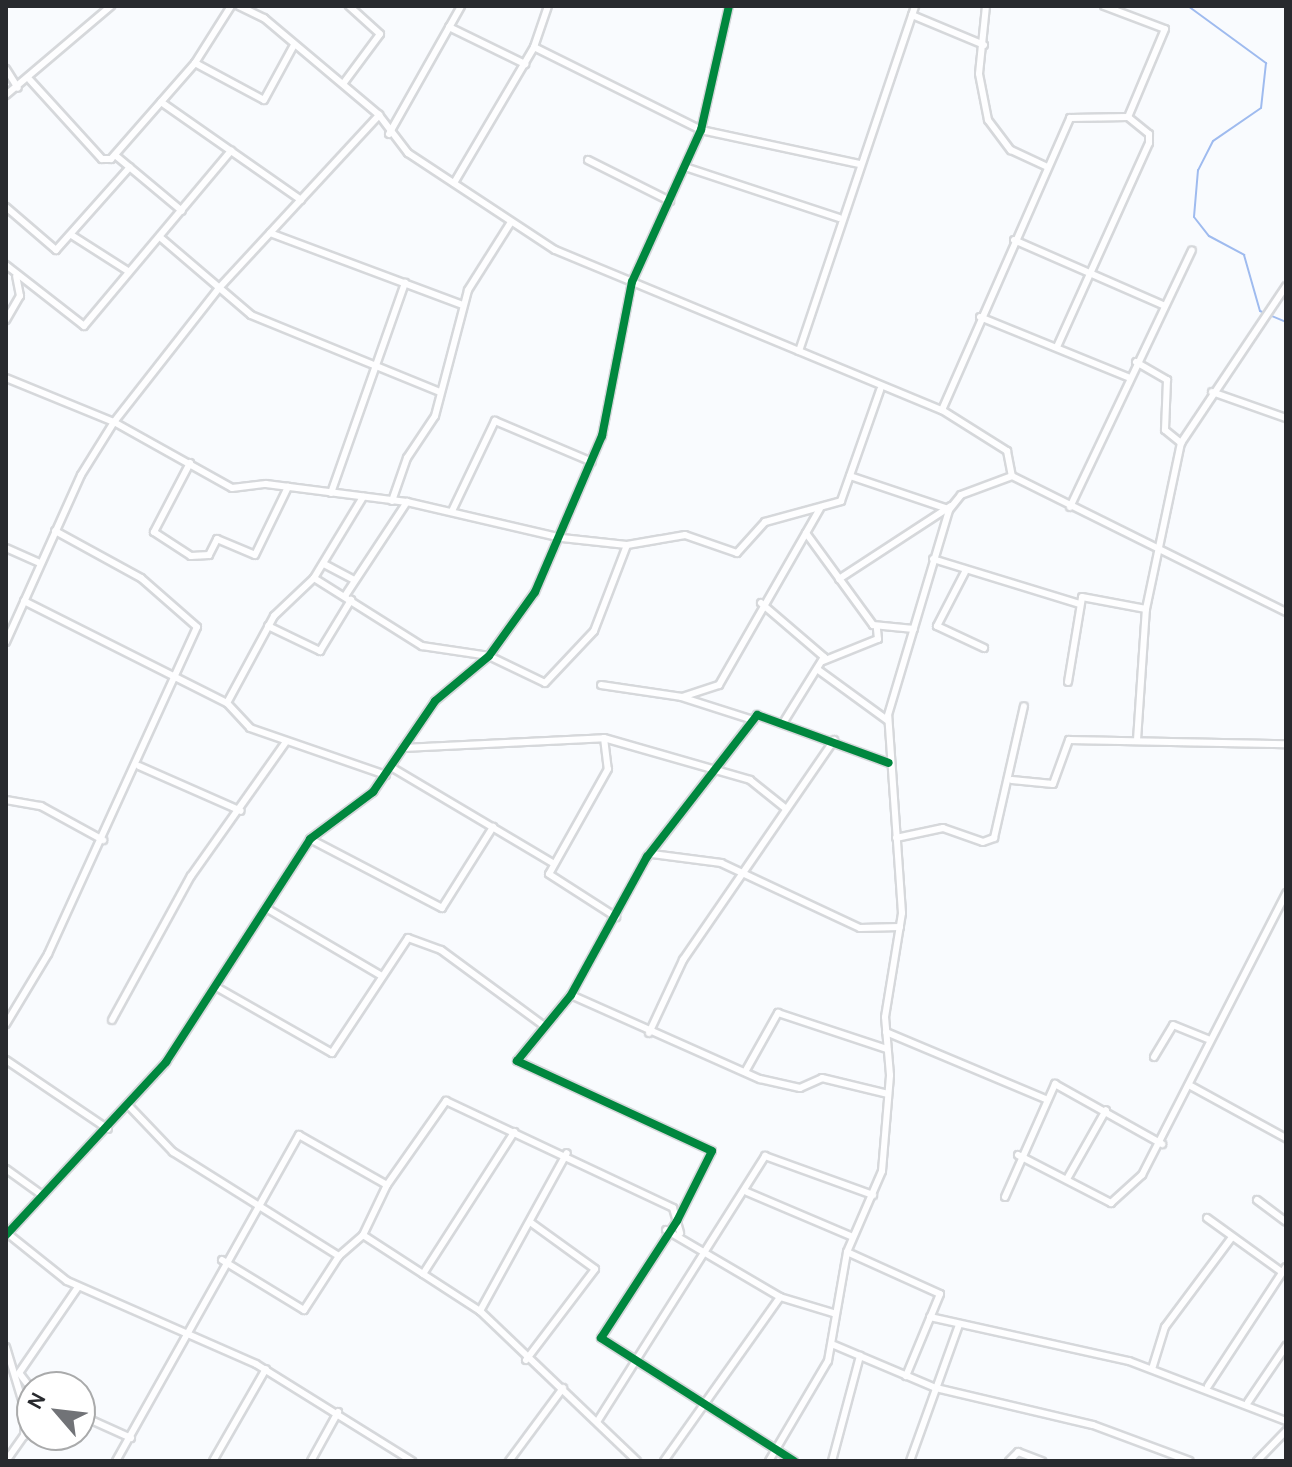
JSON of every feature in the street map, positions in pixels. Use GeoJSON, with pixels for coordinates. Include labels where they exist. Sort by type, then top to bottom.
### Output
{"type":"FeatureCollection","features":[{"type":"Feature","properties":{"kind":"street"},"geometry":{"type":"LineString","coordinates":[[6,95],[30,80],[111,6]]}},
{"type":"Feature","properties":{"kind":"street"},"geometry":{"type":"LineString","coordinates":[[30,80],[102,159],[115,155],[195,63],[231,6]]}},
{"type":"Feature","properties":{"kind":"street"},"geometry":{"type":"LineString","coordinates":[[239,6],[257,9],[294,45],[379,115],[389,134],[454,183],[570,258],[799,351],[880,390],[942,410],[1007,451],[1012,476]]}},
{"type":"Feature","properties":{"kind":"street"},"geometry":{"type":"LineString","coordinates":[[343,84],[380,34],[349,6]]}},
{"type":"Feature","properties":{"kind":"street"},"geometry":{"type":"LineString","coordinates":[[389,134],[461,6]]}},
{"type":"Feature","properties":{"kind":"street"},"geometry":{"type":"LineString","coordinates":[[454,183],[525,64],[548,6]]}},
{"type":"Feature","properties":{"kind":"street"},"geometry":{"type":"LineString","coordinates":[[407,1460],[338,1412],[266,1369],[189,1332],[78,1287],[7,1234],[129,1106],[218,988],[310,839],[386,775],[439,697],[489,656],[535,592],[562,538],[592,462],[632,282],[701,130],[729,8],[718,6]]}},
{"type":"Feature","properties":{"kind":"street"},"geometry":{"type":"LineString","coordinates":[[799,351],[839,218],[915,6]]}},
{"type":"Feature","properties":{"kind":"street"},"geometry":{"type":"LineString","coordinates":[[986,6],[979,87],[988,120],[1011,150],[1047,167]]}},
{"type":"Feature","properties":{"kind":"street"},"geometry":{"type":"LineString","coordinates":[[1104,6],[1165,29],[1128,117]]}},
{"type":"Feature","properties":{"kind":"street"},"geometry":{"type":"LineString","coordinates":[[912,15],[984,45]]}},
{"type":"Feature","properties":{"kind":"street"},"geometry":{"type":"LineString","coordinates":[[449,27],[525,64]]}},
{"type":"Feature","properties":{"kind":"street"},"geometry":{"type":"LineString","coordinates":[[195,63],[264,100],[294,45]]}},
{"type":"Feature","properties":{"kind":"street"},"geometry":{"type":"LineString","coordinates":[[534,47],[701,130],[859,164]]}},
{"type":"Feature","properties":{"kind":"street"},"geometry":{"type":"LineString","coordinates":[[6,69],[18,88]]}},
{"type":"Feature","properties":{"kind":"street"},"geometry":{"type":"LineString","coordinates":[[161,102],[301,200]]}},
{"type":"Feature","properties":{"kind":"street"},"geometry":{"type":"LineString","coordinates":[[6,642],[55,531],[114,422],[219,288],[379,115]]}},
{"type":"Feature","properties":{"kind":"street"},"geometry":{"type":"LineString","coordinates":[[942,410],[1014,240],[1073,115],[1128,117],[1149,134],[1149,143],[1057,347]]}},
{"type":"Feature","properties":{"kind":"street"},"geometry":{"type":"LineString","coordinates":[[6,265],[79,328],[161,238],[231,151]]}},
{"type":"Feature","properties":{"kind":"street"},"geometry":{"type":"LineString","coordinates":[[115,155],[182,211]]}},
{"type":"Feature","properties":{"kind":"street"},"geometry":{"type":"LineString","coordinates":[[588,160],[670,201]]}},
{"type":"Feature","properties":{"kind":"street"},"geometry":{"type":"LineString","coordinates":[[6,207],[50,250],[73,236],[130,167]]}},
{"type":"Feature","properties":{"kind":"street"},"geometry":{"type":"LineString","coordinates":[[685,167],[839,218]]}},
{"type":"Feature","properties":{"kind":"street"},"geometry":{"type":"LineString","coordinates":[[392,501],[440,392],[463,305],[511,222]]}},
{"type":"Feature","properties":{"kind":"street"},"geometry":{"type":"LineString","coordinates":[[270,233],[463,305]]}},
{"type":"Feature","properties":{"kind":"street"},"geometry":{"type":"LineString","coordinates":[[73,236],[128,271]]}},
{"type":"Feature","properties":{"kind":"street"},"geometry":{"type":"LineString","coordinates":[[161,238],[251,315],[440,392]]}},
{"type":"Feature","properties":{"kind":"street"},"geometry":{"type":"LineString","coordinates":[[1014,240],[1090,270],[1163,305]]}},
{"type":"Feature","properties":{"kind":"street"},"geometry":{"type":"LineString","coordinates":[[1070,507],[1115,422],[1128,377],[1192,250]]}},
{"type":"Feature","properties":{"kind":"street"},"geometry":{"type":"LineString","coordinates":[[6,320],[20,296],[16,274]]}},
{"type":"Feature","properties":{"kind":"street"},"geometry":{"type":"LineString","coordinates":[[331,493],[379,366],[405,283]]}},
{"type":"Feature","properties":{"kind":"street"},"geometry":{"type":"LineString","coordinates":[[1137,740],[1146,609],[1181,443],[1257,323],[1286,286]]}},
{"type":"Feature","properties":{"kind":"street"},"geometry":{"type":"LineString","coordinates":[[980,317],[1128,377]]}},
{"type":"Feature","properties":{"kind":"street"},"geometry":{"type":"LineString","coordinates":[[1136,362],[1167,380],[1165,430],[1181,443]]}},
{"type":"Feature","properties":{"kind":"street"},"geometry":{"type":"LineString","coordinates":[[6,378],[114,422],[232,488],[288,487],[407,502],[562,538],[627,545],[685,535],[737,553],[765,522],[841,501],[880,390]]}},
{"type":"Feature","properties":{"kind":"street"},"geometry":{"type":"LineString","coordinates":[[1212,392],[1286,418]]}},
{"type":"Feature","properties":{"kind":"street"},"geometry":{"type":"LineString","coordinates":[[452,511],[495,421],[592,462]]}},
{"type":"Feature","properties":{"kind":"street"},"geometry":{"type":"LineString","coordinates":[[190,463],[154,532],[191,556],[209,555],[217,539],[255,555],[288,487]]}},
{"type":"Feature","properties":{"kind":"street"},"geometry":{"type":"LineString","coordinates":[[850,476],[948,507]]}},
{"type":"Feature","properties":{"kind":"street"},"geometry":{"type":"LineString","coordinates":[[1012,476],[1157,553],[1286,612]]}},
{"type":"Feature","properties":{"kind":"street"},"geometry":{"type":"LineString","coordinates":[[839,579],[948,507],[1012,476]]}},
{"type":"Feature","properties":{"kind":"street"},"geometry":{"type":"LineString","coordinates":[[227,703],[268,626],[314,578],[363,497]]}},
{"type":"Feature","properties":{"kind":"street"},"geometry":{"type":"LineString","coordinates":[[268,626],[320,651],[354,580],[384,546],[407,502]]}},
{"type":"Feature","properties":{"kind":"street"},"geometry":{"type":"LineString","coordinates":[[769,1461],[834,1345],[833,1313],[847,1252],[873,1195],[888,1094],[886,1032],[900,927],[887,720],[948,507]]}},
{"type":"Feature","properties":{"kind":"street"},"geometry":{"type":"LineString","coordinates":[[680,697],[723,680],[761,603],[820,509]]}},
{"type":"Feature","properties":{"kind":"street"},"geometry":{"type":"LineString","coordinates":[[6,1024],[139,766],[146,728],[196,624],[141,578],[55,531]]}},
{"type":"Feature","properties":{"kind":"street"},"geometry":{"type":"LineString","coordinates":[[785,720],[823,661],[878,639],[877,629],[806,533]]}},
{"type":"Feature","properties":{"kind":"street"},"geometry":{"type":"LineString","coordinates":[[314,578],[422,646],[489,656],[550,681],[594,631],[627,545]]}},
{"type":"Feature","properties":{"kind":"street"},"geometry":{"type":"LineString","coordinates":[[6,548],[40,563]]}},
{"type":"Feature","properties":{"kind":"street"},"geometry":{"type":"LineString","coordinates":[[933,559],[965,572],[1079,604]]}},
{"type":"Feature","properties":{"kind":"street"},"geometry":{"type":"LineString","coordinates":[[324,564],[354,580]]}},
{"type":"Feature","properties":{"kind":"street"},"geometry":{"type":"LineString","coordinates":[[965,572],[937,626],[984,648]]}},
{"type":"Feature","properties":{"kind":"street"},"geometry":{"type":"LineString","coordinates":[[1068,682],[1079,604],[1084,596],[1146,609]]}},
{"type":"Feature","properties":{"kind":"street"},"geometry":{"type":"LineString","coordinates":[[24,601],[169,679],[227,703],[250,728],[285,743],[386,775]]}},
{"type":"Feature","properties":{"kind":"street"},"geometry":{"type":"LineString","coordinates":[[761,603],[823,653],[823,661]]}},
{"type":"Feature","properties":{"kind":"street"},"geometry":{"type":"LineString","coordinates":[[877,629],[914,629]]}},
{"type":"Feature","properties":{"kind":"street"},"geometry":{"type":"LineString","coordinates":[[817,669],[887,720]]}},
{"type":"Feature","properties":{"kind":"street"},"geometry":{"type":"LineString","coordinates":[[601,685],[680,697],[753,720]]}},
{"type":"Feature","properties":{"kind":"street"},"geometry":{"type":"LineString","coordinates":[[896,838],[943,828],[989,841],[999,833],[1012,780],[1024,706]]}},
{"type":"Feature","properties":{"kind":"street"},"geometry":{"type":"LineString","coordinates":[[794,1461],[703,1406],[601,1336],[666,1230],[677,1221],[712,1151],[518,1063],[571,995],[652,854],[709,773],[753,720],[767,713],[889,763]]}},
{"type":"Feature","properties":{"kind":"street"},"geometry":{"type":"LineString","coordinates":[[403,748],[604,738],[709,773],[750,780],[785,808]]}},
{"type":"Feature","properties":{"kind":"street"},"geometry":{"type":"LineString","coordinates":[[604,738],[608,769],[553,863],[552,879],[616,917]]}},
{"type":"Feature","properties":{"kind":"street"},"geometry":{"type":"LineString","coordinates":[[649,1033],[683,960],[834,740]]}},
{"type":"Feature","properties":{"kind":"street"},"geometry":{"type":"LineString","coordinates":[[1012,780],[1053,784],[1069,740],[1286,744]]}},
{"type":"Feature","properties":{"kind":"street"},"geometry":{"type":"LineString","coordinates":[[112,1020],[186,885],[241,811],[285,743]]}},
{"type":"Feature","properties":{"kind":"street"},"geometry":{"type":"LineString","coordinates":[[139,766],[241,811]]}},
{"type":"Feature","properties":{"kind":"street"},"geometry":{"type":"LineString","coordinates":[[391,767],[553,863]]}},
{"type":"Feature","properties":{"kind":"street"},"geometry":{"type":"LineString","coordinates":[[6,800],[41,806],[103,840]]}},
{"type":"Feature","properties":{"kind":"street"},"geometry":{"type":"LineString","coordinates":[[310,839],[442,908],[493,827]]}},
{"type":"Feature","properties":{"kind":"street"},"geometry":{"type":"LineString","coordinates":[[652,854],[721,863],[828,918],[867,930],[900,927]]}},
{"type":"Feature","properties":{"kind":"street"},"geometry":{"type":"LineString","coordinates":[[1018,1155],[1114,1203],[1162,1144],[1210,1040],[1286,893]]}},
{"type":"Feature","properties":{"kind":"street"},"geometry":{"type":"LineString","coordinates":[[266,908],[380,975]]}},
{"type":"Feature","properties":{"kind":"street"},"geometry":{"type":"LineString","coordinates":[[218,988],[332,1053],[380,975],[408,938],[441,950],[544,1026]]}},
{"type":"Feature","properties":{"kind":"street"},"geometry":{"type":"LineString","coordinates":[[571,995],[649,1033],[745,1072],[794,1088],[822,1078],[888,1094]]}},
{"type":"Feature","properties":{"kind":"street"},"geometry":{"type":"LineString","coordinates":[[745,1072],[778,1013],[887,1049]]}},
{"type":"Feature","properties":{"kind":"street"},"geometry":{"type":"LineString","coordinates":[[1154,1057],[1173,1025],[1210,1040]]}},
{"type":"Feature","properties":{"kind":"street"},"geometry":{"type":"LineString","coordinates":[[886,1032],[1045,1099]]}},
{"type":"Feature","properties":{"kind":"street"},"geometry":{"type":"LineString","coordinates":[[6,1060],[108,1129]]}},
{"type":"Feature","properties":{"kind":"street"},"geometry":{"type":"LineString","coordinates":[[1005,1197],[1018,1155],[1045,1099],[1060,1084],[1162,1144]]}},
{"type":"Feature","properties":{"kind":"street"},"geometry":{"type":"LineString","coordinates":[[1189,1085],[1286,1138]]}},
{"type":"Feature","properties":{"kind":"street"},"geometry":{"type":"LineString","coordinates":[[222,1260],[304,1310],[339,1256],[363,1235],[387,1185],[441,1102],[567,1153],[673,1208],[680,1233]]}},
{"type":"Feature","properties":{"kind":"street"},"geometry":{"type":"LineString","coordinates":[[129,1106],[164,1144],[339,1256]]}},
{"type":"Feature","properties":{"kind":"street"},"geometry":{"type":"LineString","coordinates":[[1067,1179],[1106,1110]]}},
{"type":"Feature","properties":{"kind":"street"},"geometry":{"type":"LineString","coordinates":[[116,1461],[189,1332],[222,1260],[302,1132],[387,1185]]}},
{"type":"Feature","properties":{"kind":"street"},"geometry":{"type":"LineString","coordinates":[[423,1274],[514,1132]]}},
{"type":"Feature","properties":{"kind":"street"},"geometry":{"type":"LineString","coordinates":[[480,1311],[567,1153]]}},
{"type":"Feature","properties":{"kind":"street"},"geometry":{"type":"LineString","coordinates":[[597,1422],[706,1258],[769,1156],[873,1195]]}},
{"type":"Feature","properties":{"kind":"street"},"geometry":{"type":"LineString","coordinates":[[6,1169],[42,1195]]}},
{"type":"Feature","properties":{"kind":"street"},"geometry":{"type":"LineString","coordinates":[[747,1192],[853,1237]]}},
{"type":"Feature","properties":{"kind":"street"},"geometry":{"type":"LineString","coordinates":[[1257,1200],[1286,1222]]}},
{"type":"Feature","properties":{"kind":"street"},"geometry":{"type":"LineString","coordinates":[[1207,1218],[1285,1270],[1208,1386]]}},
{"type":"Feature","properties":{"kind":"street"},"geometry":{"type":"LineString","coordinates":[[526,1360],[595,1269],[530,1222]]}},
{"type":"Feature","properties":{"kind":"street"},"geometry":{"type":"LineString","coordinates":[[666,1230],[680,1233],[706,1258],[780,1297],[833,1313]]}},
{"type":"Feature","properties":{"kind":"street"},"geometry":{"type":"LineString","coordinates":[[363,1235],[480,1311],[526,1360],[563,1388],[637,1461]]}},
{"type":"Feature","properties":{"kind":"street"},"geometry":{"type":"LineString","coordinates":[[1152,1369],[1165,1327],[1232,1237]]}},
{"type":"Feature","properties":{"kind":"street"},"geometry":{"type":"LineString","coordinates":[[847,1252],[938,1292],[906,1376]]}},
{"type":"Feature","properties":{"kind":"street"},"geometry":{"type":"LineString","coordinates":[[20,1371],[78,1287]]}},
{"type":"Feature","properties":{"kind":"street"},"geometry":{"type":"LineString","coordinates":[[664,1461],[780,1297]]}},
{"type":"Feature","properties":{"kind":"street"},"geometry":{"type":"LineString","coordinates":[[930,1317],[1152,1369],[1208,1386],[1286,1421]]}},
{"type":"Feature","properties":{"kind":"street"},"geometry":{"type":"LineString","coordinates":[[910,1461],[959,1325]]}},
{"type":"Feature","properties":{"kind":"street"},"geometry":{"type":"LineString","coordinates":[[834,1345],[936,1388],[1129,1435],[1190,1461]]}},
{"type":"Feature","properties":{"kind":"street"},"geometry":{"type":"LineString","coordinates":[[1248,1402],[1286,1346]]}},
{"type":"Feature","properties":{"kind":"street"},"geometry":{"type":"LineString","coordinates":[[6,1347],[16,1380]]}},
{"type":"Feature","properties":{"kind":"street"},"geometry":{"type":"LineString","coordinates":[[832,1461],[860,1356]]}},
{"type":"Feature","properties":{"kind":"street"},"geometry":{"type":"LineString","coordinates":[[213,1461],[266,1369]]}},
{"type":"Feature","properties":{"kind":"street"},"geometry":{"type":"LineString","coordinates":[[509,1461],[563,1388]]}},
{"type":"Feature","properties":{"kind":"street"},"geometry":{"type":"LineString","coordinates":[[311,1461],[338,1412]]}},
{"type":"Feature","properties":{"kind":"street"},"geometry":{"type":"LineString","coordinates":[[96,1422],[131,1438]]}},
{"type":"Feature","properties":{"kind":"street"},"geometry":{"type":"LineString","coordinates":[[1257,1461],[1286,1431]]}},
{"type":"Feature","properties":{"kind":"street"},"geometry":{"type":"LineString","coordinates":[[1009,1461],[1018,1452],[1042,1461]]}},
{"type":"Feature","properties":{"kind":"waterway"},"geometry":{"type":"LineString","coordinates":[[1188,6],[1266,63],[1261,108],[1213,141],[1198,170],[1194,217],[1209,236],[1244,255],[1260,311],[1286,322]]}},
{"type":"Feature","properties":{"kind":"cycle path"},"geometry":{"type":"LineString","coordinates":[[6,1235],[166,1062],[310,839],[373,792],[435,701],[489,656],[535,592],[602,436],[632,282],[701,130],[729,6]]}},
{"type":"Feature","properties":{"kind":"cycle path"},"geometry":{"type":"LineString","coordinates":[[794,1461],[601,1338],[677,1221],[712,1151],[517,1061],[571,995],[647,857],[757,715],[889,763]]}}]}
